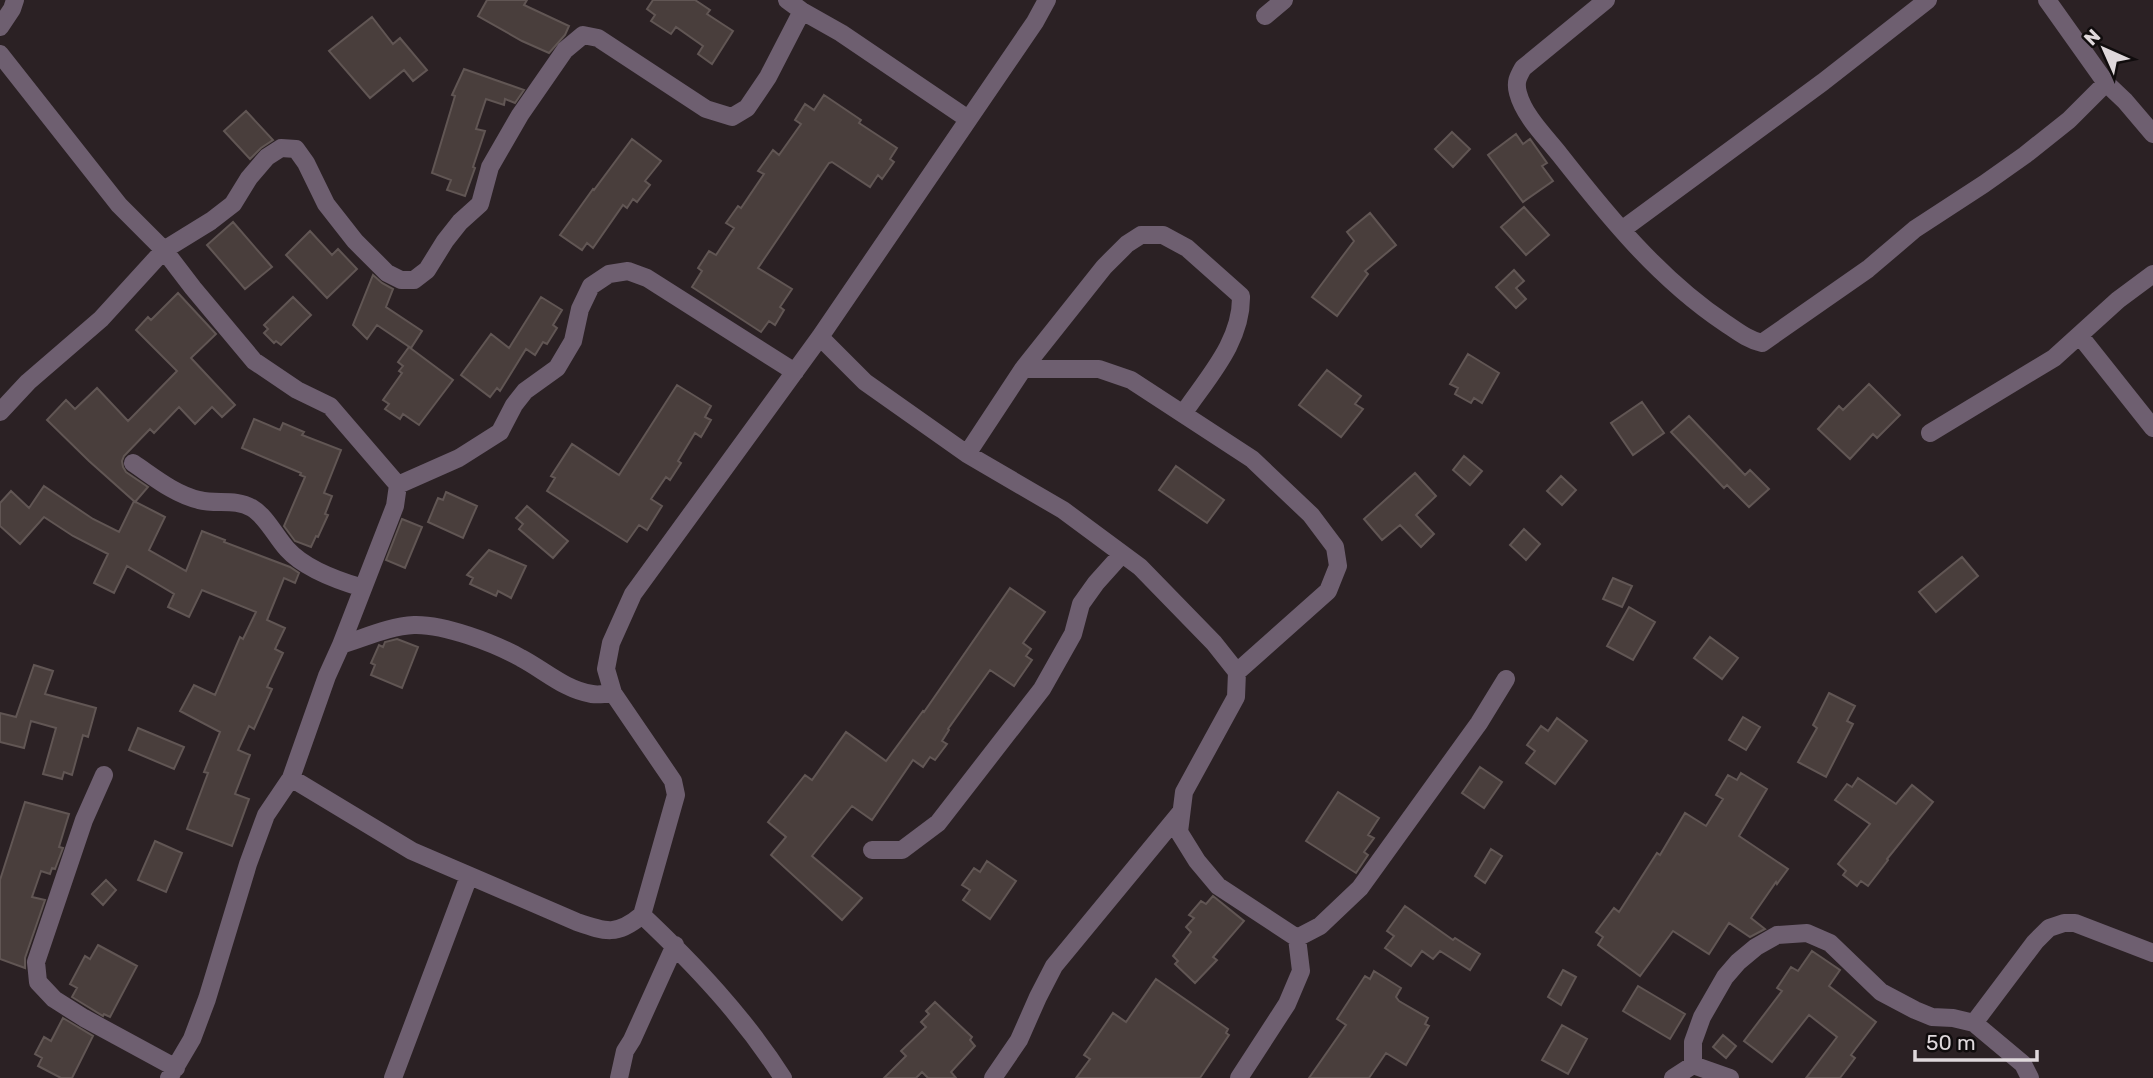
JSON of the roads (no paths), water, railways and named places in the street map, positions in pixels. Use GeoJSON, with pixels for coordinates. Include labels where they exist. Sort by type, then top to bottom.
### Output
{"type":"FeatureCollection","features":[{"type":"Feature","properties":{"kind":"street"},"geometry":{"type":"LineString","coordinates":[[0,27],[15,0]]}},
{"type":"Feature","properties":{"kind":"street"},"geometry":{"type":"LineString","coordinates":[[787,0],[968,118]]}},
{"type":"Feature","properties":{"kind":"street"},"geometry":{"type":"LineString","coordinates":[[291,778],[412,850],[551,912],[602,930],[627,928],[642,915],[676,795],[673,781],[613,693],[606,669],[611,643],[633,594],[820,337],[1035,22],[1047,0]]}},
{"type":"Feature","properties":{"kind":"street"},"geometry":{"type":"LineString","coordinates":[[1265,16],[1284,0]]}},
{"type":"Feature","properties":{"kind":"street"},"geometry":{"type":"LineString","coordinates":[[1606,0],[1523,68],[1516,80],[1518,94],[1527,113],[1642,253],[1674,284],[1714,316],[1753,341],[1762,343],[1868,269],[1915,229],[2025,155],[2069,120],[2106,83]]}},
{"type":"Feature","properties":{"kind":"street"},"geometry":{"type":"LineString","coordinates":[[1623,229],[1823,82],[1928,0]]}},
{"type":"Feature","properties":{"kind":"street"},"geometry":{"type":"LineString","coordinates":[[2047,0],[2106,83],[2153,134]]}},
{"type":"Feature","properties":{"kind":"street"},"geometry":{"type":"LineString","coordinates":[[0,412],[28,382],[101,319],[164,250],[233,204],[249,178],[267,157],[281,148],[296,149],[327,204],[355,241],[387,273],[401,280],[414,280],[426,270],[460,222],[480,204],[490,167],[520,115],[565,50],[583,35],[598,38],[706,109],[732,117],[747,108],[768,77],[803,12]]}},
{"type":"Feature","properties":{"kind":"street"},"geometry":{"type":"LineString","coordinates":[[0,54],[119,205],[164,250],[192,288],[254,361],[297,390],[330,406],[398,485]]}},
{"type":"Feature","properties":{"kind":"street"},"geometry":{"type":"LineString","coordinates":[[967,454],[1023,369],[1104,267],[1127,244],[1141,235],[1163,235],[1187,248],[1241,296],[1237,329],[1233,338],[1183,414]]}},
{"type":"Feature","properties":{"kind":"street"},"geometry":{"type":"LineString","coordinates":[[398,485],[459,458],[500,432],[524,391],[557,368],[573,341],[580,309],[591,286],[609,274],[628,271],[648,278],[795,372]]}},
{"type":"Feature","properties":{"kind":"street"},"geometry":{"type":"LineString","coordinates":[[1930,433],[1973,405],[2035,372],[2118,300],[2153,274]]}},
{"type":"Feature","properties":{"kind":"street"},"geometry":{"type":"LineString","coordinates":[[2080,335],[2153,428]]}},
{"type":"Feature","properties":{"kind":"street"},"geometry":{"type":"LineString","coordinates":[[820,337],[864,382],[967,454],[1063,510],[1140,568],[1214,643],[1237,672],[1236,696],[1184,792],[1180,832],[1197,861],[1218,886],[1297,938],[1301,971],[1287,1004],[1240,1078]]}},
{"type":"Feature","properties":{"kind":"street"},"geometry":{"type":"LineString","coordinates":[[1023,369],[1099,369],[1131,380],[1252,459],[1311,515],[1335,547],[1338,566],[1328,591],[1237,672]]}},
{"type":"Feature","properties":{"kind":"street"},"geometry":{"type":"LineString","coordinates":[[133,463],[178,493],[201,501],[229,501],[252,508],[289,552],[337,580],[363,588]]}},
{"type":"Feature","properties":{"kind":"street"},"geometry":{"type":"LineString","coordinates":[[104,775],[84,820],[36,962],[38,982],[54,999],[172,1073],[192,1039],[266,815],[291,778],[327,676],[394,506],[398,485]]}},
{"type":"Feature","properties":{"kind":"street"},"geometry":{"type":"LineString","coordinates":[[872,850],[902,850],[938,823],[1042,689],[1073,634],[1081,604],[1122,554]]}},
{"type":"Feature","properties":{"kind":"street"},"geometry":{"type":"LineString","coordinates":[[341,645],[412,625],[434,626],[491,643],[570,688],[593,694],[613,693]]}},
{"type":"Feature","properties":{"kind":"street"},"geometry":{"type":"LineString","coordinates":[[1297,938],[1320,926],[1360,888],[1479,723],[1506,679]]}},
{"type":"Feature","properties":{"kind":"street"},"geometry":{"type":"LineString","coordinates":[[993,1078],[1018,1040],[1054,965],[1181,812]]}},
{"type":"Feature","properties":{"kind":"street"},"geometry":{"type":"LineString","coordinates":[[393,1078],[469,876]]}},
{"type":"Feature","properties":{"kind":"street"},"geometry":{"type":"LineString","coordinates":[[642,915],[715,988],[761,1043],[783,1078]]}},
{"type":"Feature","properties":{"kind":"street"},"geometry":{"type":"LineString","coordinates":[[1974,1023],[2035,942],[2049,928],[2075,923],[2153,953]]}},
{"type":"Feature","properties":{"kind":"street"},"geometry":{"type":"LineString","coordinates":[[1693,1065],[1693,1042],[1702,1017],[1724,977],[1756,947],[1777,935],[1807,933],[1830,943],[1881,992],[1932,1017],[1974,1023],[2023,1064],[2030,1078]]}},
{"type":"Feature","properties":{"kind":"street"},"geometry":{"type":"LineString","coordinates":[[619,1078],[625,1051],[675,946]]}},
{"type":"Feature","properties":{"kind":"street"},"geometry":{"type":"LineString","coordinates":[[1673,1078],[1693,1065]]}},
{"type":"Feature","properties":{"kind":"street"},"geometry":{"type":"LineString","coordinates":[[1693,1065],[1730,1078]]}}]}
